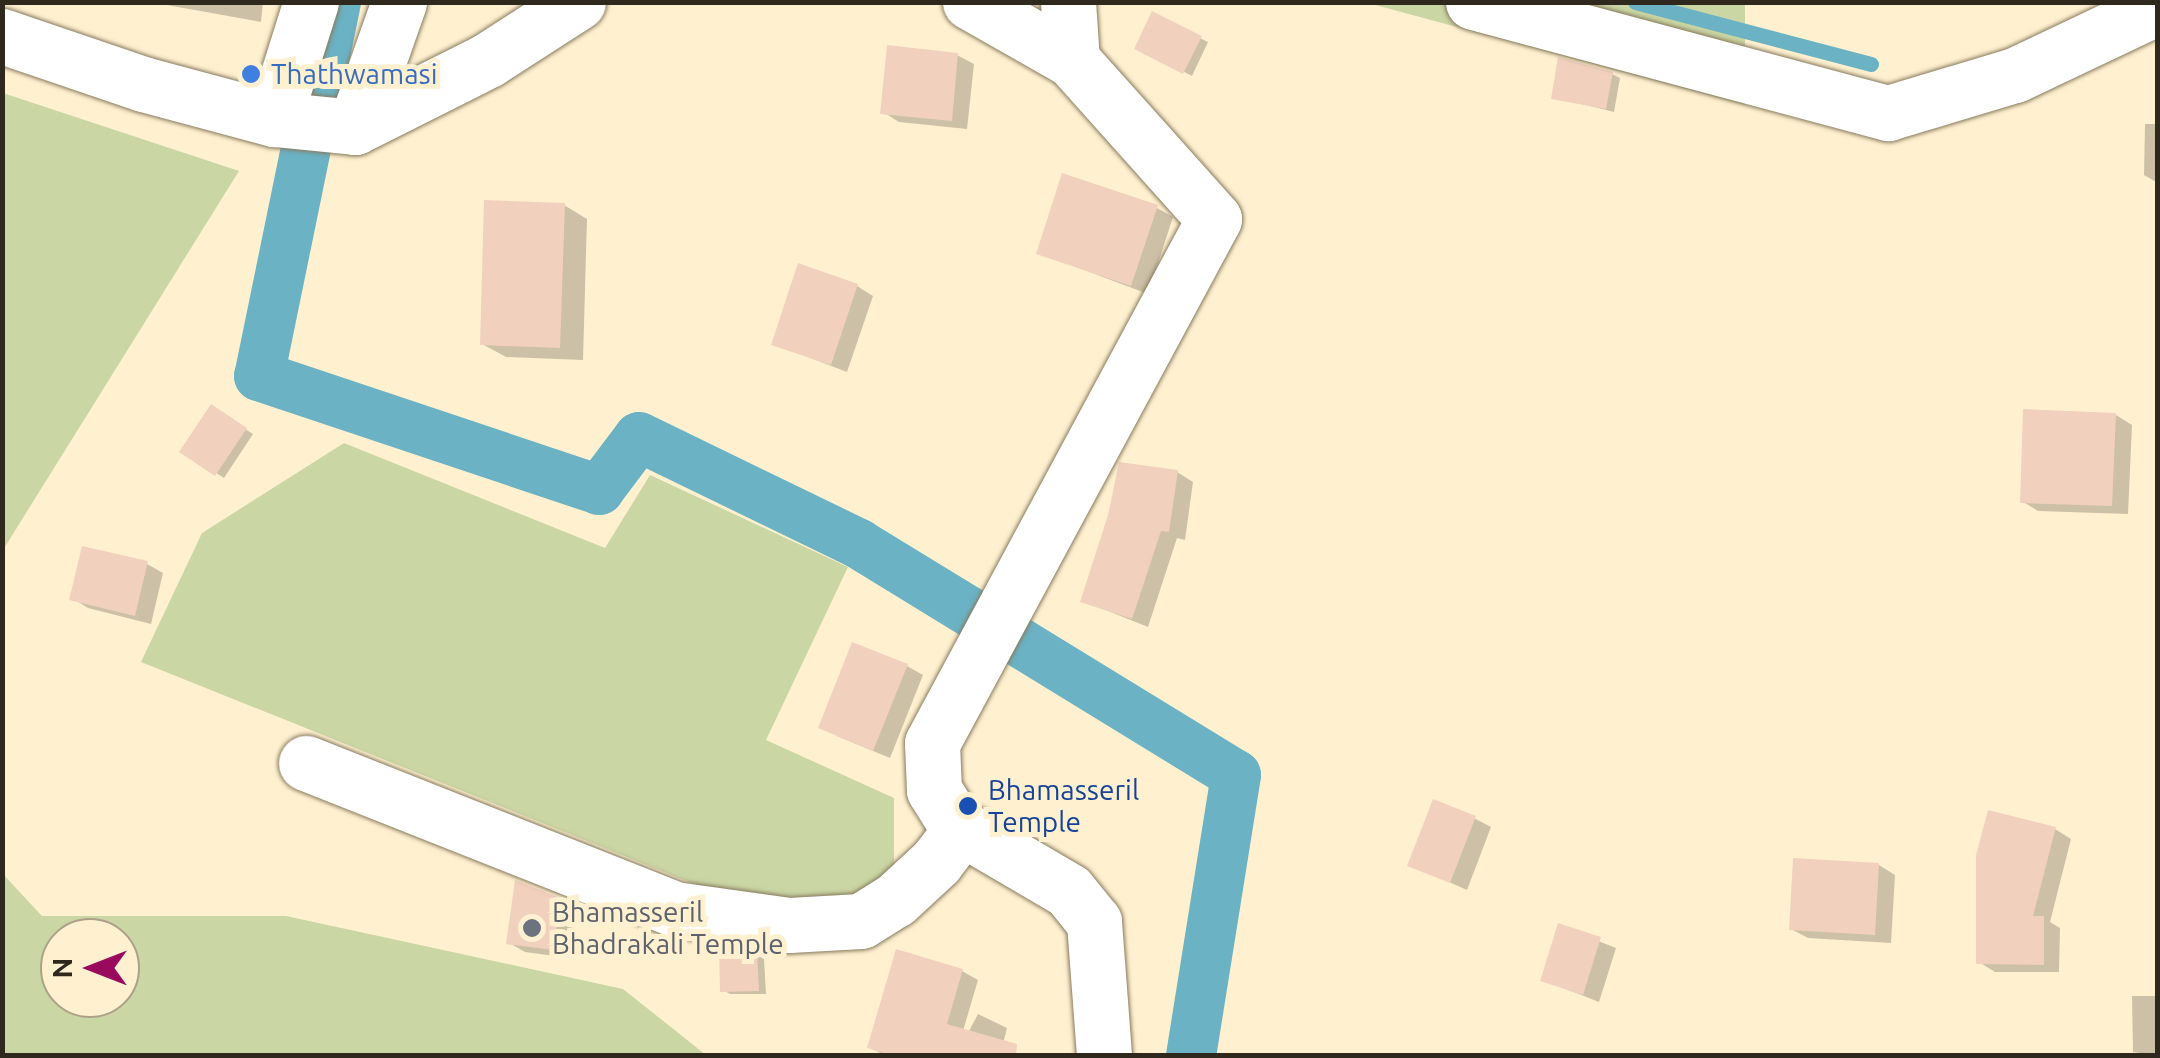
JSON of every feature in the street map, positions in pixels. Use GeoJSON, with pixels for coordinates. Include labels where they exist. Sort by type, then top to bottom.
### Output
{"type":"FeatureCollection","features":[{"type":"Feature","properties":{"kind":"street"},"geometry":{"type":"LineString","coordinates":[[311,2],[311,124]]}},
{"type":"Feature","properties":{"kind":"street"},"geometry":{"type":"LineString","coordinates":[[311,124],[400,2]]}},
{"type":"Feature","properties":{"kind":"street"},"geometry":{"type":"LineString","coordinates":[[2,36],[142,84],[311,124],[363,119],[488,60],[578,2]]}},
{"type":"Feature","properties":{"kind":"street"},"geometry":{"type":"LineString","coordinates":[[970,2],[1072,60],[1214,219],[1004,601],[932,744],[934,790],[962,828],[1070,890],[1094,922],[1104,1056]]}},
{"type":"Feature","properties":{"kind":"street"},"geometry":{"type":"LineString","coordinates":[[1068,2],[1072,60]]}},
{"type":"Feature","properties":{"kind":"street"},"geometry":{"type":"LineString","coordinates":[[1473,2],[1888,113],[2015,75],[2158,7]]}},
{"type":"Feature","properties":{"kind":"street"},"geometry":{"type":"LineString","coordinates":[[306,764],[674,909],[789,925],[861,921],[895,900],[936,862],[962,828]]}},
{"type":"Feature","properties":{"kind":"green space"},"geometry":{"type":"Polygon","coordinates":[[[1368,3],[1745,3],[1745,105],[1368,3]]]}},
{"type":"Feature","properties":{"kind":"green space"},"geometry":{"type":"Polygon","coordinates":[[[3,93],[239,171],[2,550],[3,93]]]}},
{"type":"Feature","properties":{"kind":"green space"},"geometry":{"type":"Polygon","coordinates":[[[344,443],[605,548],[650,475],[848,567],[766,740],[894,798],[894,879],[819,908],[719,894],[141,662],[202,533],[344,443]]]}},
{"type":"Feature","properties":{"kind":"green space"},"geometry":{"type":"Polygon","coordinates":[[[2,873],[42,916],[286,916],[623,989],[706,1055],[3,1055],[2,873]]]}},
{"type":"Feature","properties":{"kind":"building"},"geometry":{"type":"Polygon","coordinates":[[[1152,11],[1202,36],[1183,74],[1134,49],[1152,11]]]}},
{"type":"Feature","properties":{"kind":"building"},"geometry":{"type":"Polygon","coordinates":[[[887,45],[958,53],[952,121],[880,114],[887,45]]]}},
{"type":"Feature","properties":{"kind":"building"},"geometry":{"type":"Polygon","coordinates":[[[1558,57],[1613,72],[1606,109],[1551,99],[1558,57]]]}},
{"type":"Feature","properties":{"kind":"building"},"geometry":{"type":"Polygon","coordinates":[[[1062,173],[1158,205],[1131,286],[1036,254],[1062,173]]]}},
{"type":"Feature","properties":{"kind":"building"},"geometry":{"type":"Polygon","coordinates":[[[484,200],[565,203],[560,348],[480,345],[484,200]]]}},
{"type":"Feature","properties":{"kind":"building"},"geometry":{"type":"Polygon","coordinates":[[[798,263],[858,284],[831,365],[771,345],[798,263]]]}},
{"type":"Feature","properties":{"kind":"building"},"geometry":{"type":"Polygon","coordinates":[[[211,404],[247,428],[215,476],[179,452],[211,404]]]}},
{"type":"Feature","properties":{"kind":"building"},"geometry":{"type":"Polygon","coordinates":[[[2023,409],[2116,413],[2112,506],[2020,503],[2023,409]]]}},
{"type":"Feature","properties":{"kind":"building"},"geometry":{"type":"Polygon","coordinates":[[[1119,462],[1178,470],[1169,532],[1161,531],[1132,619],[1080,602],[1108,515],[1119,462]]]}},
{"type":"Feature","properties":{"kind":"building"},"geometry":{"type":"Polygon","coordinates":[[[82,546],[148,561],[135,616],[69,600],[82,546]]]}},
{"type":"Feature","properties":{"kind":"building"},"geometry":{"type":"Polygon","coordinates":[[[852,642],[908,664],[873,751],[818,728],[852,642]]]}},
{"type":"Feature","properties":{"kind":"building"},"geometry":{"type":"Polygon","coordinates":[[[1433,799],[1476,816],[1450,883],[1407,866],[1433,799]]]}},
{"type":"Feature","properties":{"kind":"building"},"geometry":{"type":"Polygon","coordinates":[[[1988,810],[2056,827],[2033,916],[2044,916],[2044,965],[1976,964],[1976,855],[1988,810]]]}},
{"type":"Feature","properties":{"kind":"building"},"geometry":{"type":"Polygon","coordinates":[[[1793,858],[1879,863],[1875,935],[1789,930],[1793,858]]]}},
{"type":"Feature","properties":{"kind":"building","name":"Bhamasseril Bhadrakali Temple"},"geometry":{"type":"Polygon","coordinates":[[[515,880],[560,898],[554,950],[506,944],[515,880]]]}},
{"type":"Feature","properties":{"kind":"building"},"geometry":{"type":"Polygon","coordinates":[[[1558,923],[1601,937],[1583,995],[1540,981],[1558,923]]]}},
{"type":"Feature","properties":{"kind":"building"},"geometry":{"type":"Polygon","coordinates":[[[719,947],[757,952],[759,991],[720,992],[719,947]]]}},
{"type":"Feature","properties":{"kind":"building"},"geometry":{"type":"Polygon","coordinates":[[[896,949],[963,969],[947,1024],[1017,1044],[1016,1056],[893,1056],[867,1048],[896,949]]]}},
{"type":"Feature","properties":{"kind":"waterway"},"geometry":{"type":"LineString","coordinates":[[336,2],[259,376],[599,490],[639,437],[859,544],[1236,775],[1191,1056]]}},
{"type":"Feature","properties":{"kind":"waterway"},"geometry":{"type":"LineString","coordinates":[[1635,2],[1871,64]]}},
{"type":"Feature","properties":{"kind":"place","name":"Thathwamasi"},"geometry":{"type":"Point","coordinates":[251,74]}},
{"type":"Feature","properties":{"kind":"place","name":"Bhamasseril Temple"},"geometry":{"type":"Point","coordinates":[968,806]}},
{"type":"Feature","properties":{"kind":"place","name":"Bhamasseril Bhadrakali Temple"},"geometry":{"type":"Point","coordinates":[532,928]}}]}
